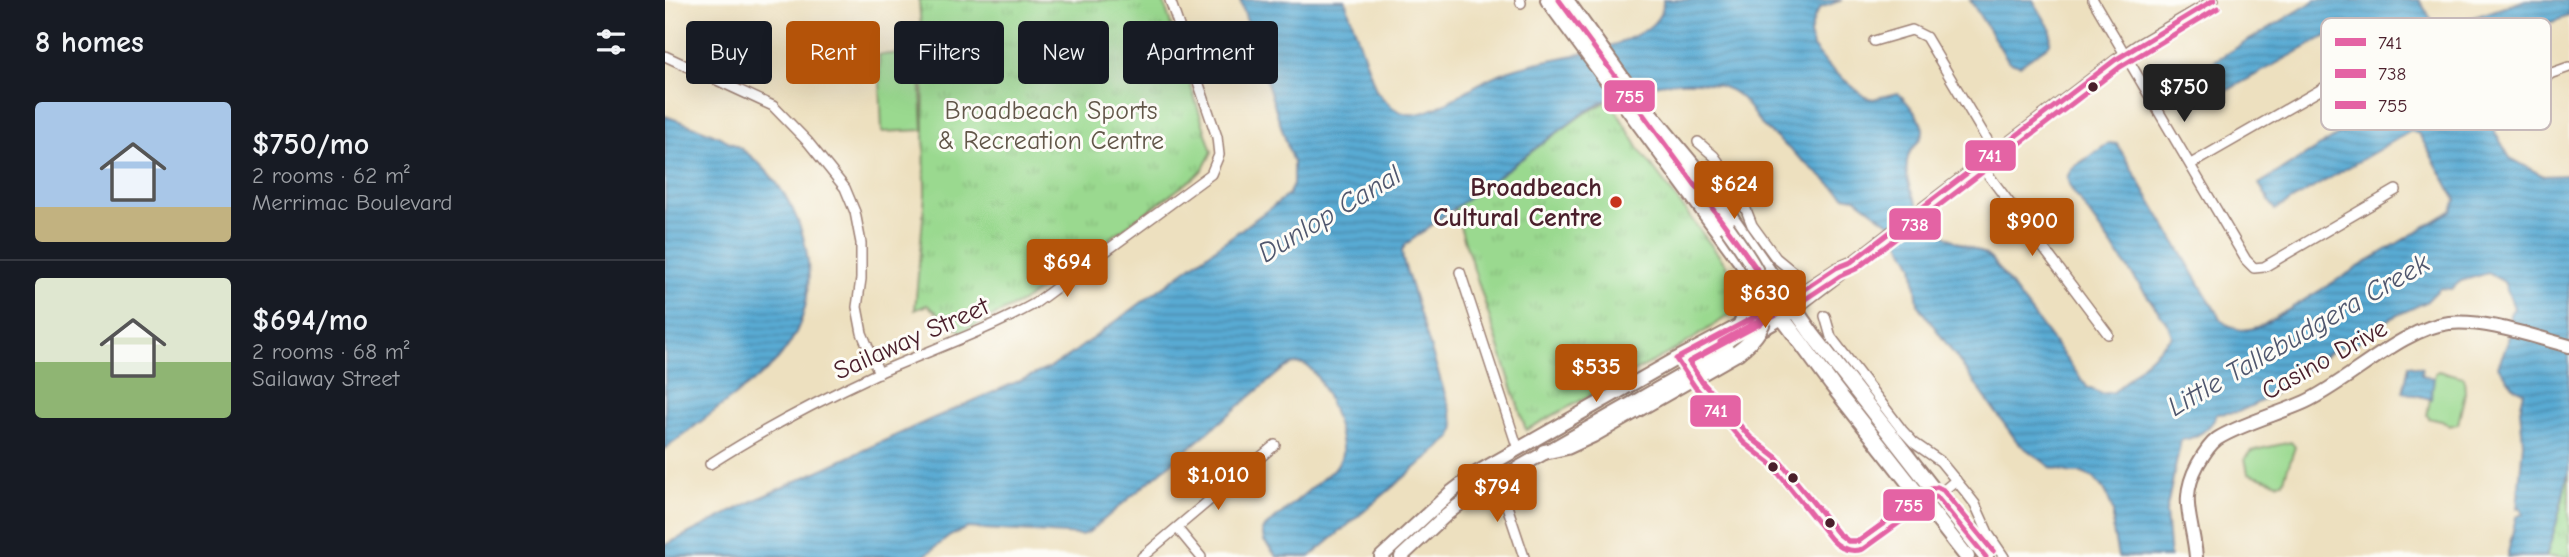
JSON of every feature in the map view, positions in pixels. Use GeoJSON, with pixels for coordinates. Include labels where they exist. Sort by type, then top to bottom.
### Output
{"type":"FeatureCollection","features":[{"type":"Feature","properties":{"kind":"main road"},"geometry":{"type":"LineString","coordinates":[[1548,0],[1590,45],[1628,96],[1749,272],[1785,309]]}},
{"type":"Feature","properties":{"kind":"main road"},"geometry":{"type":"LineString","coordinates":[[1566,0],[1590,45]]}},
{"type":"Feature","properties":{"kind":"main road"},"geometry":{"type":"LineString","coordinates":[[1628,96],[1678,147],[1704,179],[1785,309],[1931,501],[1967,557]]}},
{"type":"Feature","properties":{"kind":"main road"},"geometry":{"type":"LineString","coordinates":[[1544,452],[1567,447],[1737,354],[1751,342],[1759,330],[1765,307],[1763,284],[1758,271],[1686,168],[1678,147]]}},
{"type":"Feature","properties":{"kind":"main road"},"geometry":{"type":"LineString","coordinates":[[1741,324],[1751,298],[1749,272]]}},
{"type":"Feature","properties":{"kind":"main road"},"geometry":{"type":"LineString","coordinates":[[1381,557],[1450,493],[1490,465],[1741,324],[1785,309]]}},
{"type":"Feature","properties":{"kind":"main road"},"geometry":{"type":"LineString","coordinates":[[1401,557],[1474,493],[1785,309]]}},
{"type":"Feature","properties":{"kind":"main road","name":"Casino Drive"},"geometry":{"type":"LineString","coordinates":[[2196,557],[2186,497],[2197,466],[2217,440],[2316,396],[2428,328],[2459,322],[2498,328],[2569,346]]}},
{"type":"Feature","properties":{"kind":"main road"},"geometry":{"type":"LineString","coordinates":[[1931,501],[1986,557]]}},
{"type":"Feature","properties":{"kind":"street","name":"Sailaway Street"},"geometry":{"type":"LineString","coordinates":[[710,464],[765,429],[879,373],[1009,318],[1034,304],[1211,174],[1219,155],[1217,137],[1170,0]]}},
{"type":"Feature","properties":{"kind":"street"},"geometry":{"type":"LineString","coordinates":[[2093,0],[2253,268],[2264,267],[2396,190]]}},
{"type":"Feature","properties":{"kind":"street"},"geometry":{"type":"LineString","coordinates":[[1785,309],[1841,275],[1851,262],[2125,53],[2214,0]]}},
{"type":"Feature","properties":{"kind":"street"},"geometry":{"type":"LineString","coordinates":[[1874,41],[1912,30],[1926,37],[1995,153]]}},
{"type":"Feature","properties":{"kind":"street"},"geometry":{"type":"LineString","coordinates":[[665,56],[773,106],[808,142],[845,188],[855,212],[861,243],[861,279],[857,307],[862,333],[879,373]]}},
{"type":"Feature","properties":{"kind":"street"},"geometry":{"type":"LineString","coordinates":[[2551,74],[2569,67]]}},
{"type":"Feature","properties":{"kind":"street"},"geometry":{"type":"LineString","coordinates":[[2191,164],[2321,89]]}},
{"type":"Feature","properties":{"kind":"street"},"geometry":{"type":"LineString","coordinates":[[1698,142],[1709,150],[1738,189],[1756,230],[1776,258],[1793,272]]}},
{"type":"Feature","properties":{"kind":"street"},"geometry":{"type":"LineString","coordinates":[[1981,164],[2108,334]]}},
{"type":"Feature","properties":{"kind":"street"},"geometry":{"type":"LineString","coordinates":[[1704,179],[1722,167]]}},
{"type":"Feature","properties":{"kind":"street"},"geometry":{"type":"LineString","coordinates":[[1459,272],[1518,449]]}},
{"type":"Feature","properties":{"kind":"street"},"geometry":{"type":"LineString","coordinates":[[1825,316],[1832,337],[1902,430],[1914,443],[1940,461],[1975,505],[1989,535],[2004,557]]}},
{"type":"Feature","properties":{"kind":"street"},"geometry":{"type":"LineString","coordinates":[[1142,557],[1275,445]]}},
{"type":"Feature","properties":{"kind":"street"},"geometry":{"type":"LineString","coordinates":[[1490,465],[1524,557]]}},
{"type":"Feature","properties":{"kind":"street"},"geometry":{"type":"LineString","coordinates":[[1931,501],[1956,480]]}},
{"type":"Feature","properties":{"kind":"street"},"geometry":{"type":"LineString","coordinates":[[1177,528],[1201,557]]}},
{"type":"Feature","properties":{"kind":"green space","name":"Broadbeach Sports & Recreation Centre"},"geometry":{"type":"Polygon","coordinates":[[[919,0],[1163,0],[1170,21],[1123,21],[1123,84],[1190,84],[1212,152],[1203,169],[1195,177],[1022,302],[962,332],[927,305],[915,310],[925,194],[923,84],[1004,84],[1004,21],[920,21],[919,0]]]}},
{"type":"Feature","properties":{"kind":"green space"},"geometry":{"type":"Polygon","coordinates":[[[894,54],[894,84],[921,84],[923,130],[882,132],[880,55],[894,54]]]}},
{"type":"Feature","properties":{"kind":"green space"},"geometry":{"type":"Polygon","coordinates":[[[1610,100],[1639,149],[1744,289],[1745,296],[1737,310],[1682,346],[1526,430],[1454,208],[1582,115],[1610,100]]]}},
{"type":"Feature","properties":{"kind":"green space"},"geometry":{"type":"Polygon","coordinates":[[[2438,371],[2464,377],[2465,393],[2458,424],[2449,426],[2427,415],[2435,373],[2438,371]]]}},
{"type":"Feature","properties":{"kind":"green space"},"geometry":{"type":"Polygon","coordinates":[[[2291,442],[2295,447],[2283,482],[2278,483],[2248,473],[2245,458],[2251,451],[2291,442]]]}},
{"type":"Feature","properties":{"kind":"green space"},"geometry":{"type":"Polygon","coordinates":[[[2569,469],[2569,557],[2546,557],[2558,518],[2569,469]]]}},
{"type":"Feature","properties":{"kind":"water"},"geometry":{"type":"Polygon","coordinates":[[[1240,0],[1345,0],[1376,90],[1393,108],[1403,113],[1415,114],[1435,108],[1488,79],[1515,68],[1591,51],[1628,39],[1655,21],[1662,9],[1663,0],[1842,0],[1820,8],[1810,34],[1813,47],[1829,67],[1865,97],[1873,99],[1897,93],[1909,105],[1923,128],[1907,163],[1907,176],[1920,209],[1943,233],[1992,260],[2088,388],[2102,394],[2114,392],[2172,336],[2168,325],[2070,187],[2067,178],[2071,169],[2109,143],[2117,144],[2221,320],[2236,329],[2246,330],[2263,325],[2452,210],[2456,200],[2419,134],[2411,131],[2275,210],[2259,184],[2346,130],[2494,130],[2510,158],[2543,176],[2569,175],[2569,469],[2558,518],[2546,557],[2507,557],[2516,517],[2523,514],[2520,507],[2517,508],[2523,443],[2520,409],[2524,392],[2515,388],[2498,366],[2508,342],[2510,314],[2514,308],[2504,282],[2488,273],[2461,281],[2451,289],[2440,288],[2426,302],[2389,319],[2355,344],[2333,350],[2268,398],[2238,412],[2217,414],[2203,432],[2181,440],[2166,512],[2170,557],[2118,557],[2113,531],[2113,511],[2106,492],[2094,478],[2052,468],[2018,443],[1918,304],[1913,265],[1889,223],[1855,198],[1844,196],[1762,125],[1739,96],[1712,84],[1678,82],[1629,91],[1582,114],[1405,245],[1402,251],[1403,260],[1455,426],[1452,437],[1310,557],[1277,557],[1264,541],[1262,530],[1335,468],[1342,455],[1339,432],[1324,389],[1310,368],[1300,364],[1282,370],[1089,532],[1081,535],[967,528],[950,536],[923,557],[665,557],[665,545],[753,501],[1066,358],[1288,195],[1293,185],[1293,163],[1267,84],[1278,84],[1278,21],[1247,21],[1240,0]]]}},
{"type":"Feature","properties":{"kind":"water"},"geometry":{"type":"Polygon","coordinates":[[[1970,0],[2033,0],[2051,30],[2050,44],[2020,65],[2009,62],[1970,0]]]}},
{"type":"Feature","properties":{"kind":"water"},"geometry":{"type":"Polygon","coordinates":[[[2316,0],[2419,0],[2430,18],[2321,18],[2321,39],[2210,100],[2194,73],[2316,0]]]}},
{"type":"Feature","properties":{"kind":"water"},"geometry":{"type":"Polygon","coordinates":[[[2526,0],[2569,0],[2569,16],[2551,22],[2551,18],[2471,18],[2526,0]]]}},
{"type":"Feature","properties":{"kind":"water"},"geometry":{"type":"Polygon","coordinates":[[[665,116],[728,141],[747,153],[768,173],[785,196],[798,221],[806,248],[809,276],[806,304],[797,331],[781,356],[760,376],[665,449],[665,116]]]}},
{"type":"Feature","properties":{"kind":"water"},"geometry":{"type":"Polygon","coordinates":[[[2409,365],[2422,368],[2421,375],[2434,378],[2431,399],[2403,392],[2409,365]]]}},
{"type":"Feature","properties":{"kind":"transit line","name":"755"},"geometry":{"type":"LineString","coordinates":[[1559,0],[1757,269],[1759,299],[1748,329],[1689,362],[1702,382],[1750,437],[1777,458],[1838,533],[1848,541],[1859,541],[1937,487],[1943,490],[1993,551]]}},
{"type":"Feature","properties":{"kind":"transit line","name":"741"},"geometry":{"type":"LineString","coordinates":[[1986,557],[1936,496],[1863,549],[1850,550],[1838,545],[1770,463],[1744,443],[1695,387],[1676,359],[1851,262],[2115,60],[2214,0]]}},
{"type":"Feature","properties":{"kind":"transit line","name":"738"},"geometry":{"type":"LineString","coordinates":[[1993,551],[1943,490],[1937,487],[1859,541],[1848,541],[1838,533],[1777,458],[1750,437],[1702,382],[1689,362],[1856,269],[2120,67],[2218,8]]}},
{"type":"Feature","properties":{"kind":"transit line","name":"755"},"geometry":{"type":"LineString","coordinates":[[1720,342],[1781,308],[1741,247]]}},
{"type":"Feature","properties":{"kind":"place","name":"Broadbeach Cultural Centre"},"geometry":{"type":"Point","coordinates":[1616,202]}},
{"type":"Feature","properties":{"kind":"water label","name":"Dunlop Canal"},"geometry":{"type":"Point","coordinates":[1329,213]}},
{"type":"Feature","properties":{"kind":"water label","name":"Little Tallebudgera Creek"},"geometry":{"type":"Point","coordinates":[2298,334]}}]}
